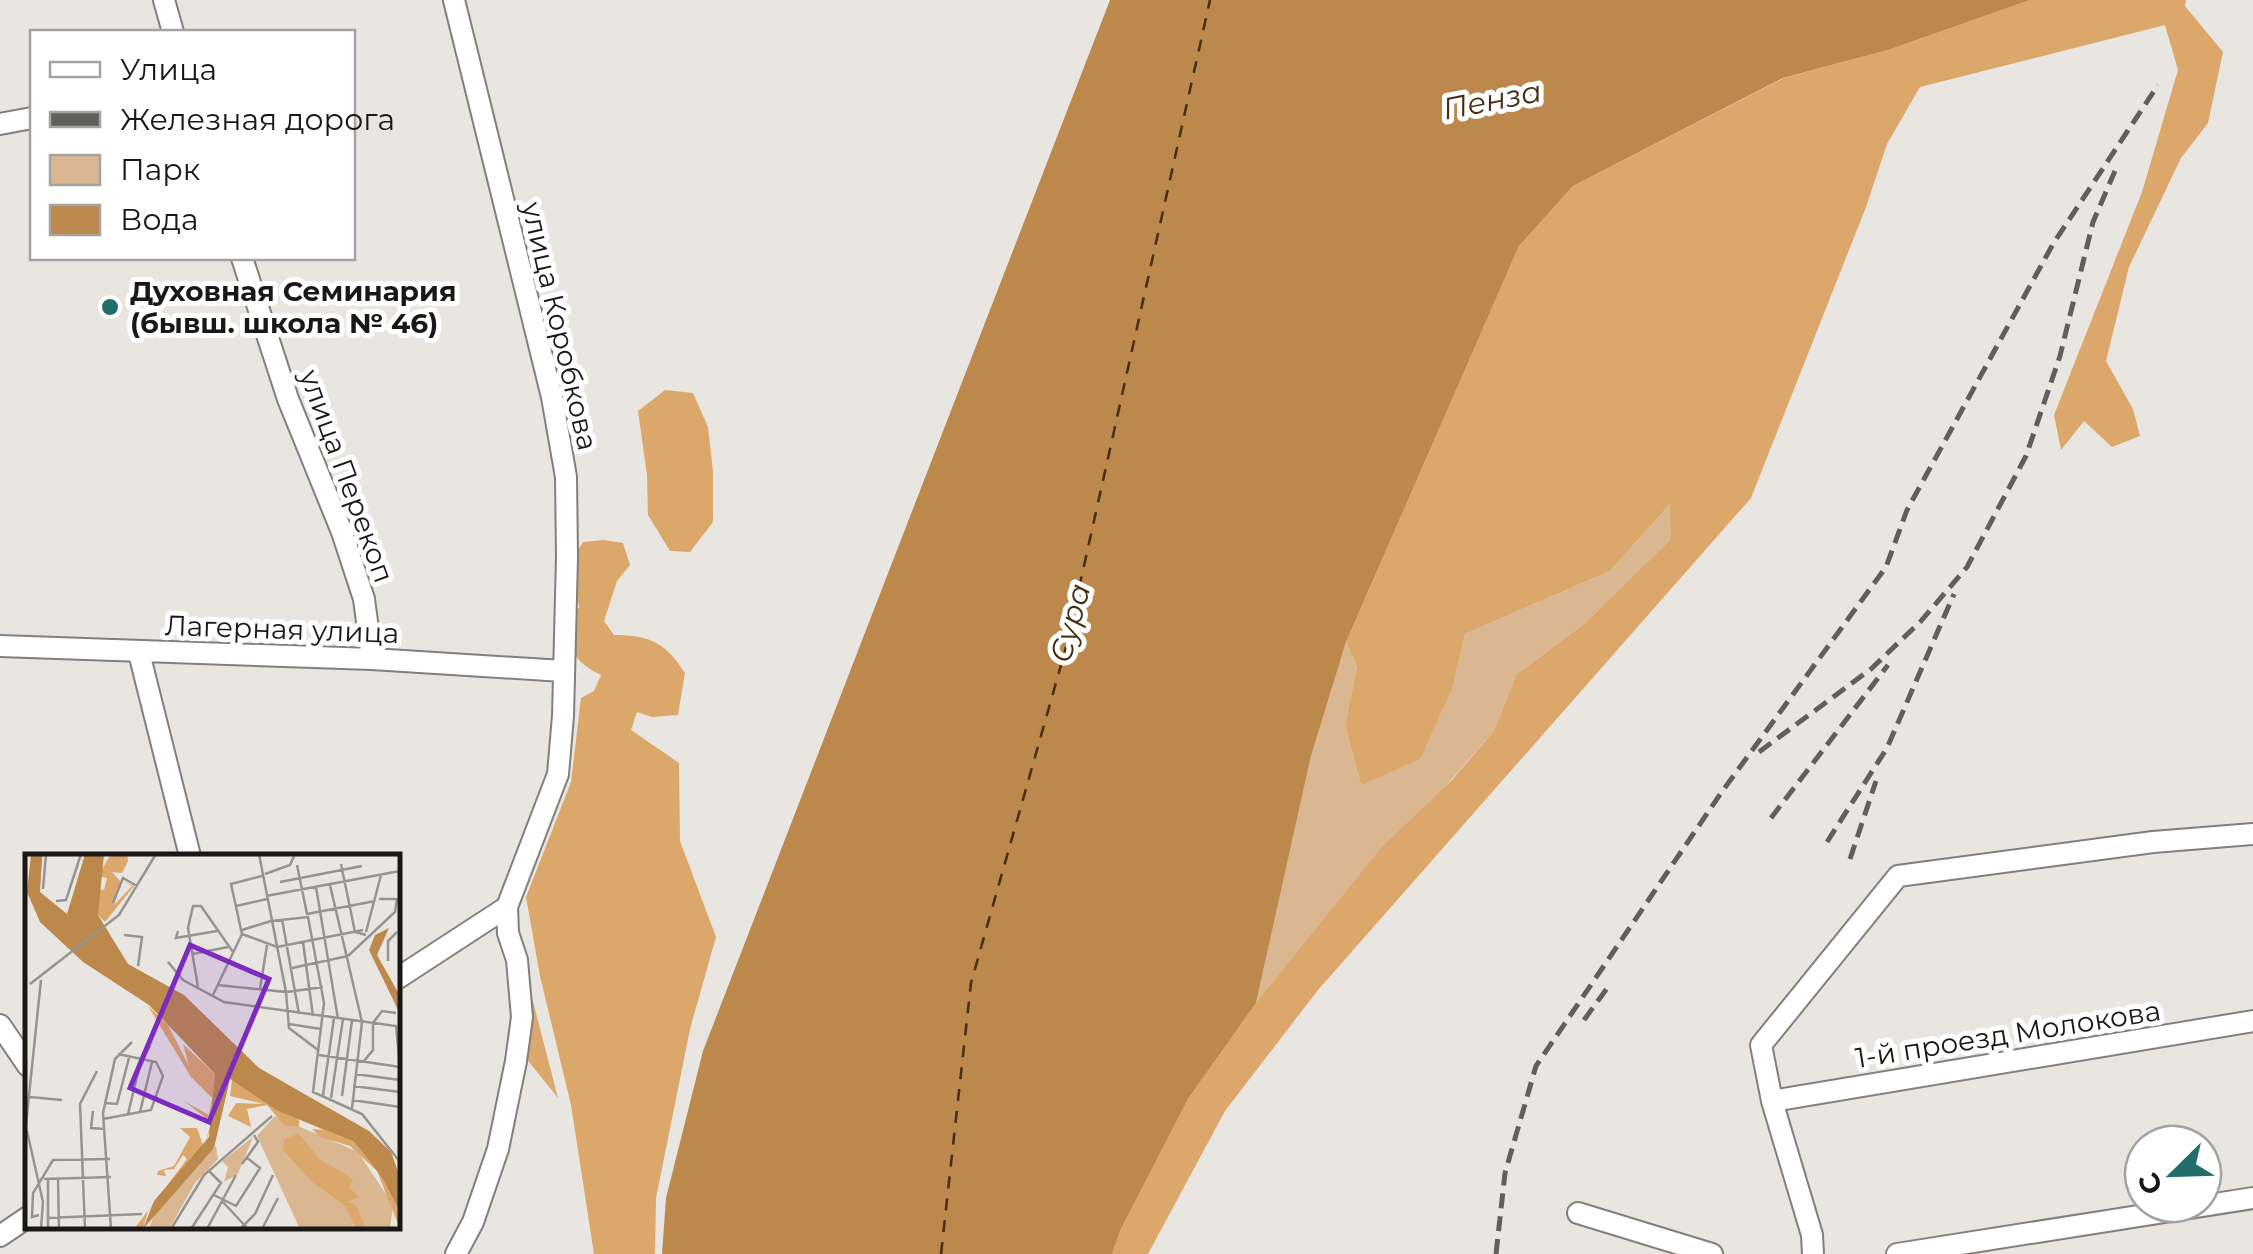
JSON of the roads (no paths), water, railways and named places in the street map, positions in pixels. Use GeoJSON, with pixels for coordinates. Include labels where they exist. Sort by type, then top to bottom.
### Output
{"type":"FeatureCollection","features":[{"type":"Feature","properties":{"kind":"street"},"geometry":{"type":"LineString","coordinates":[[164,0],[172,30]]}},
{"type":"Feature","properties":{"kind":"street","name":"улица Коробкова"},"geometry":{"type":"LineString","coordinates":[[454,0],[547,377],[566,477],[563,716],[558,774],[507,907]]}},
{"type":"Feature","properties":{"kind":"street"},"geometry":{"type":"LineString","coordinates":[[0,124],[30,118]]}},
{"type":"Feature","properties":{"kind":"street","name":"улица Перекоп"},"geometry":{"type":"LineString","coordinates":[[243,260],[288,399],[342,532],[364,600],[372,658]]}},
{"type":"Feature","properties":{"kind":"street","name":"Лагерная улица"},"geometry":{"type":"LineString","coordinates":[[0,646],[372,658],[563,671]]}},
{"type":"Feature","properties":{"kind":"street"},"geometry":{"type":"LineString","coordinates":[[138,652],[189,854]]}},
{"type":"Feature","properties":{"kind":"street"},"geometry":{"type":"LineString","coordinates":[[1813,1254],[1812,1236],[1772,1101],[1761,1045],[1898,876],[2153,842],[2253,834]]}},
{"type":"Feature","properties":{"kind":"street"},"geometry":{"type":"LineString","coordinates":[[400,977],[507,907]]}},
{"type":"Feature","properties":{"kind":"street"},"geometry":{"type":"LineString","coordinates":[[456,1254],[473,1222],[498,1148],[516,1062],[522,1017],[507,907]]}},
{"type":"Feature","properties":{"kind":"street","name":"1-й проезд Молокова"},"geometry":{"type":"LineString","coordinates":[[1772,1101],[2253,1021]]}},
{"type":"Feature","properties":{"kind":"street"},"geometry":{"type":"LineString","coordinates":[[0,1025],[25,1062]]}},
{"type":"Feature","properties":{"kind":"street"},"geometry":{"type":"LineString","coordinates":[[1897,1254],[2253,1198]]}},
{"type":"Feature","properties":{"kind":"street"},"geometry":{"type":"LineString","coordinates":[[1578,1213],[1712,1254]]}},
{"type":"Feature","properties":{"kind":"street"},"geometry":{"type":"LineString","coordinates":[[0,1236],[25,1219]]}},
{"type":"Feature","properties":{"kind":"water"},"geometry":{"type":"Polygon","coordinates":[[[1110,0],[2030,0],[1888,50],[1783,78],[1573,186],[1519,246],[1346,642],[1311,756],[1256,1003],[1188,1099],[1112,1254],[662,1254],[666,1198],[703,1051],[1110,0]]]}},
{"type":"Feature","properties":{"kind":"railway"},"geometry":{"type":"LineString","coordinates":[[1496,1254],[1505,1173],[1536,1066],[1721,793],[1886,567],[1907,510],[2053,244],[2158,85]]}},
{"type":"Feature","properties":{"kind":"railway"},"geometry":{"type":"LineString","coordinates":[[1759,752],[1871,669],[1921,621],[1967,567],[2026,456],[2060,356],[2093,222],[2115,171]]}},
{"type":"Feature","properties":{"kind":"railway"},"geometry":{"type":"LineString","coordinates":[[1827,842],[1887,748],[1954,594]]}},
{"type":"Feature","properties":{"kind":"railway"},"geometry":{"type":"LineString","coordinates":[[1771,818],[1888,665]]}},
{"type":"Feature","properties":{"kind":"railway"},"geometry":{"type":"LineString","coordinates":[[1850,859],[1876,781]]}},
{"type":"Feature","properties":{"kind":"railway"},"geometry":{"type":"LineString","coordinates":[[1584,1020],[1608,987]]}},
{"type":"Feature","properties":{"kind":"place","name":"Духовная Семинария (бывш. школа № 46)"},"geometry":{"type":"Point","coordinates":[110,307]}},
{"type":"Feature","properties":{"kind":"water label","name":"Пенза"},"geometry":{"type":"Point","coordinates":[1492,100]}},
{"type":"Feature","properties":{"kind":"water label","name":"Сура"},"geometry":{"type":"Point","coordinates":[1070,623]}}]}
